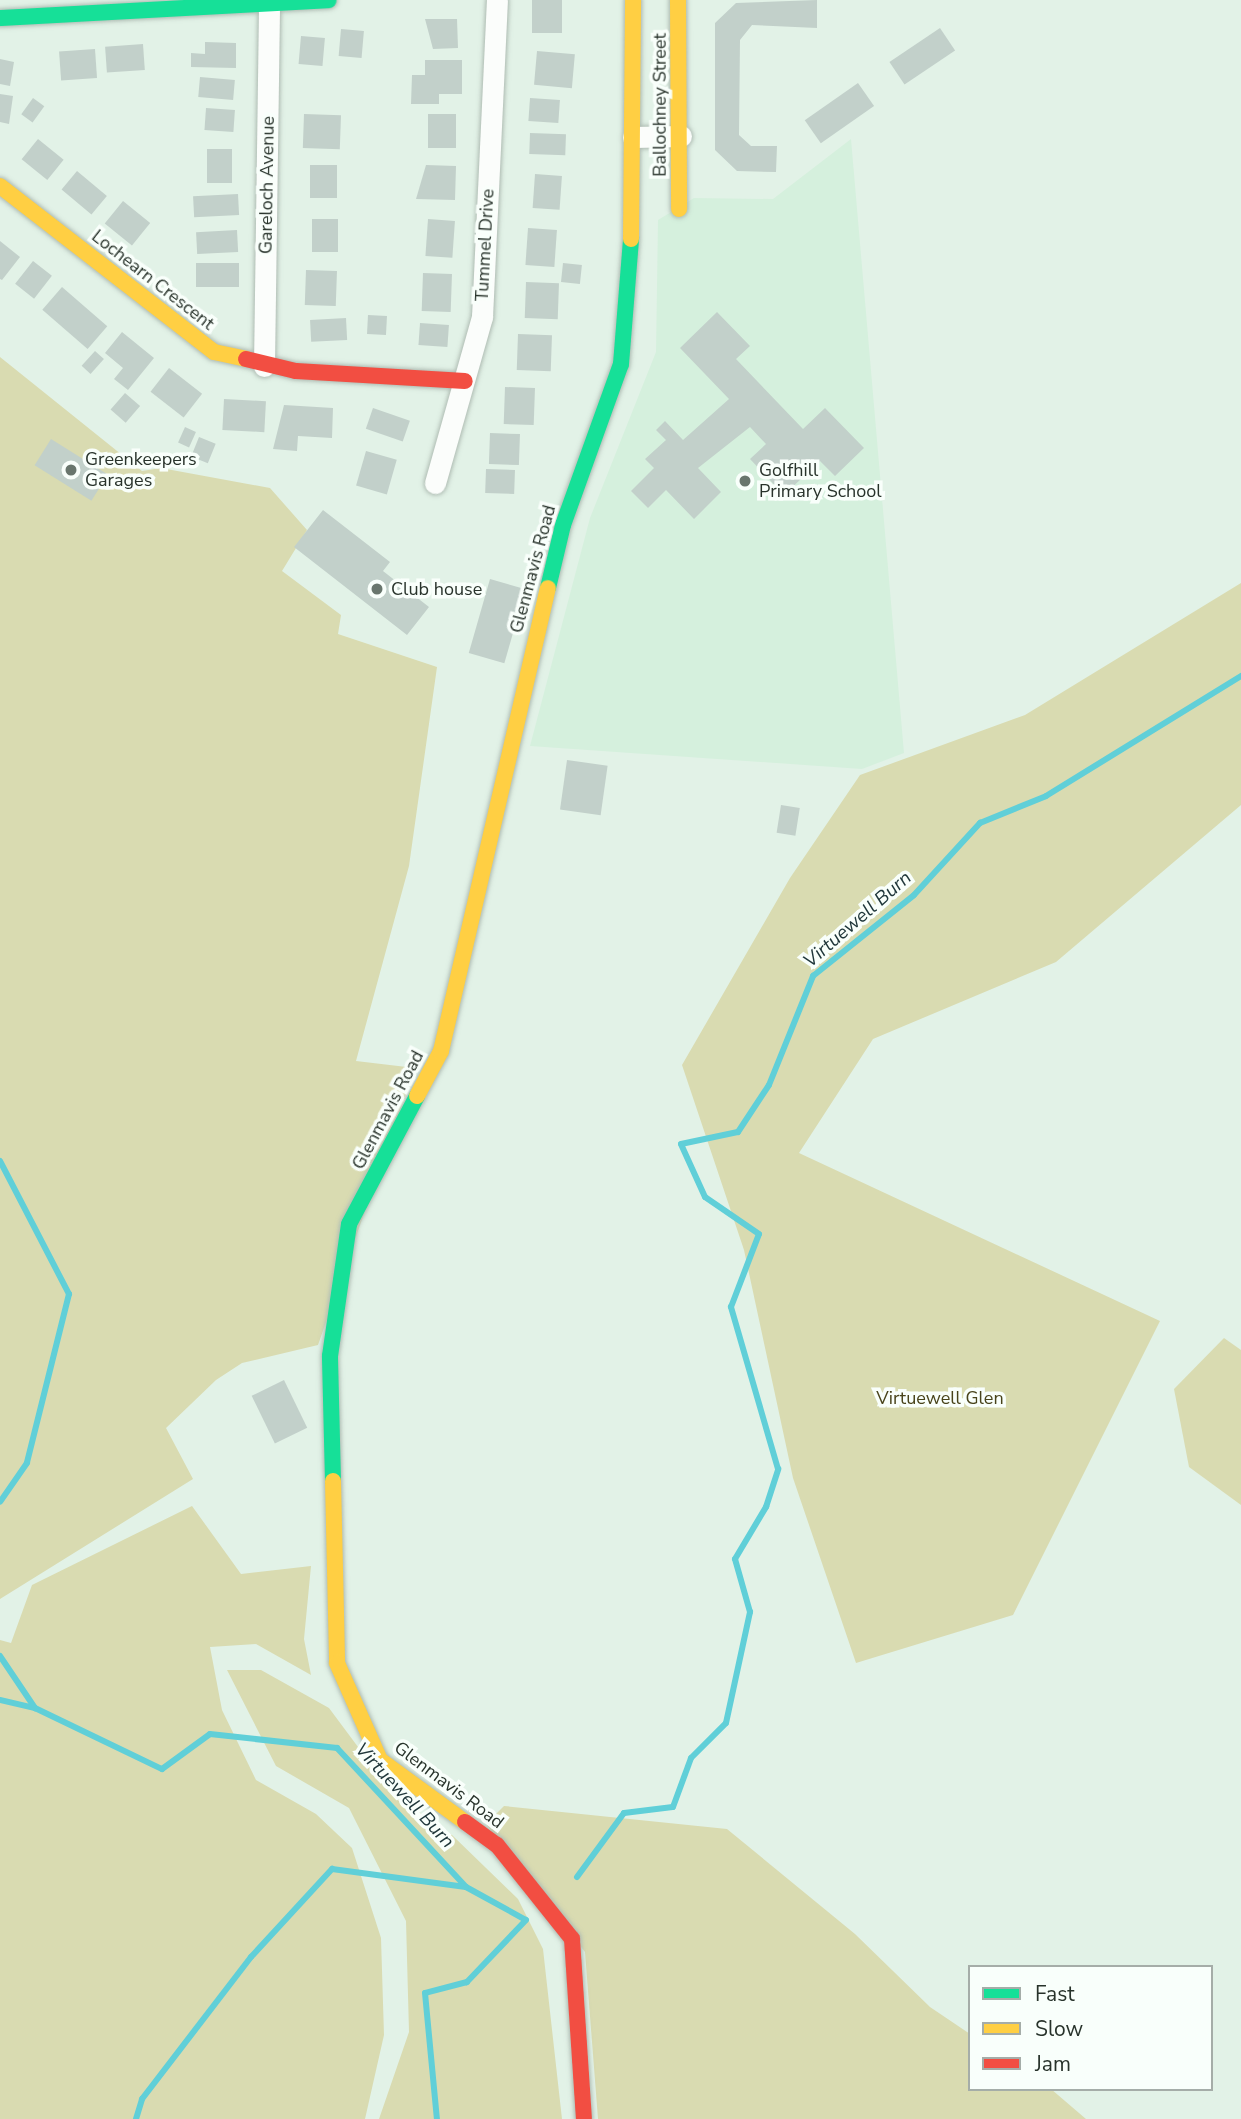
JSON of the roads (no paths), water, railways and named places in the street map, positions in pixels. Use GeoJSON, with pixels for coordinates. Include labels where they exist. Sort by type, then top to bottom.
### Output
{"type":"FeatureCollection","features":[{"type":"Feature","properties":{"kind":"main road"},"geometry":{"type":"LineString","coordinates":[[0,18],[329,0]]}},
{"type":"Feature","properties":{"kind":"main road","name":"Glenmavis Road"},"geometry":{"type":"LineString","coordinates":[[584,2119],[572,1939],[497,1845],[380,1760],[337,1663],[330,1356],[349,1224],[441,1051],[563,525],[621,364],[631,300],[632,0]]}},
{"type":"Feature","properties":{"kind":"main road","name":"Ballochney Street"},"geometry":{"type":"LineString","coordinates":[[678,0],[681,136],[679,209]]}},
{"type":"Feature","properties":{"kind":"main road","name":"Lochearn Crescent"},"geometry":{"type":"LineString","coordinates":[[0,186],[214,352],[264,366],[466,381]]}},
{"type":"Feature","properties":{"kind":"street","name":"Tummel Drive"},"geometry":{"type":"LineString","coordinates":[[435,483],[482,317],[497,0]]}},
{"type":"Feature","properties":{"kind":"street","name":"Gareloch Avenue"},"geometry":{"type":"LineString","coordinates":[[264,366],[270,4]]}},
{"type":"Feature","properties":{"kind":"street"},"geometry":{"type":"LineString","coordinates":[[633,136],[681,136]]}},
{"type":"Feature","properties":{"kind":"waterway","name":"Virtuewell Burn"},"geometry":{"type":"LineString","coordinates":[[577,1877],[624,1813],[673,1807],[691,1758],[726,1723],[750,1612],[735,1559],[766,1507],[778,1469],[731,1307],[759,1234],[705,1197],[681,1144],[738,1132],[769,1085],[813,976],[914,895],[980,823],[1046,796],[1241,676]]}},
{"type":"Feature","properties":{"kind":"waterway"},"geometry":{"type":"LineString","coordinates":[[0,1161],[69,1294],[27,1463],[0,1502]]}},
{"type":"Feature","properties":{"kind":"waterway","name":"Virtuewell Burn"},"geometry":{"type":"LineString","coordinates":[[0,1656],[35,1708],[162,1769],[210,1734],[337,1748],[466,1887],[526,1920],[467,1982],[425,1993],[437,2119]]}},
{"type":"Feature","properties":{"kind":"waterway"},"geometry":{"type":"LineString","coordinates":[[0,1700],[35,1708]]}},
{"type":"Feature","properties":{"kind":"waterway"},"geometry":{"type":"LineString","coordinates":[[136,2119],[142,2099],[251,1957],[332,1869],[466,1887]]}},
{"type":"Feature","properties":{"kind":"place","name":"Greenkeepers Garages"},"geometry":{"type":"Point","coordinates":[71,470]}},
{"type":"Feature","properties":{"kind":"place","name":"Golfhill Primary School"},"geometry":{"type":"Point","coordinates":[745,481]}},
{"type":"Feature","properties":{"kind":"place","name":"Club house"},"geometry":{"type":"Point","coordinates":[377,589]}},
{"type":"Feature","properties":{"kind":"park label","name":"Virtuewell Glen"},"geometry":{"type":"Point","coordinates":[940,1398]}}]}
